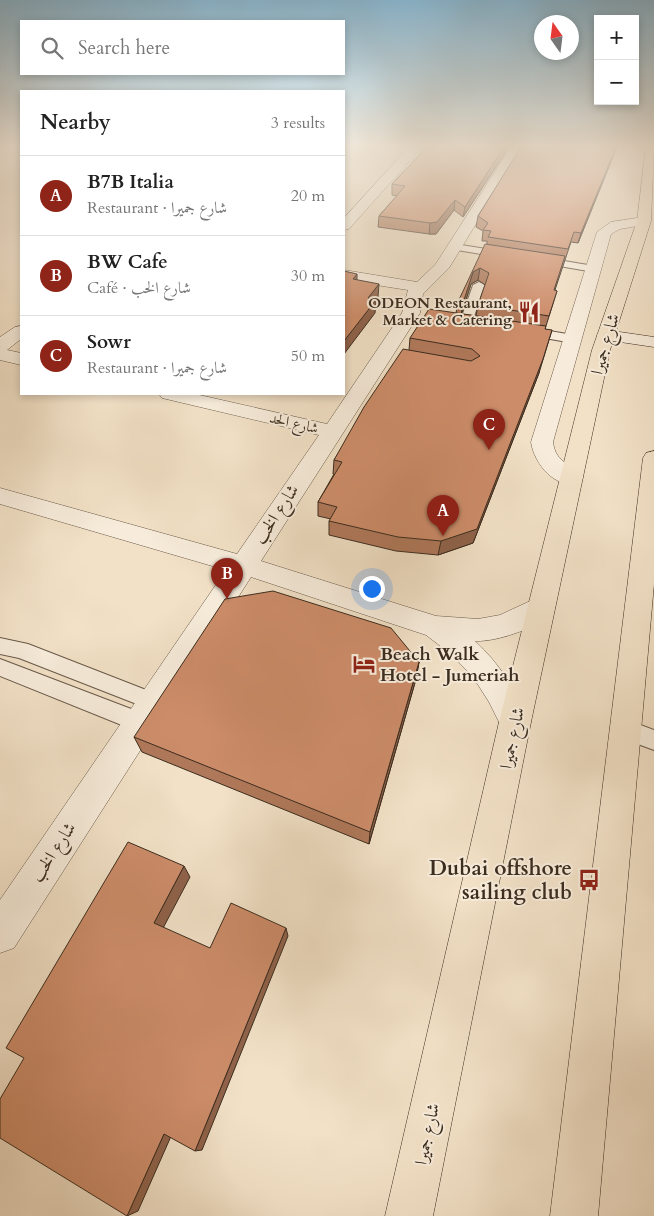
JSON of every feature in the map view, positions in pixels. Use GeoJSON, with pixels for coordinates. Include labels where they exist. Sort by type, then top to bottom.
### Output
{"type":"FeatureCollection","features":[{"type":"Feature","properties":{"kind":"main road","name":"شارع جميرا"},"geometry":{"type":"LineString","coordinates":[[409,1216],[515,722],[571,478],[616,324],[644,221],[646,204]]}},
{"type":"Feature","properties":{"kind":"main road"},"geometry":{"type":"LineString","coordinates":[[574,1216],[640,735],[654,458]]}},
{"type":"Feature","properties":{"kind":"street"},"geometry":{"type":"LineString","coordinates":[[345,225],[364,204]]}},
{"type":"Feature","properties":{"kind":"street"},"geometry":{"type":"LineString","coordinates":[[345,275],[418,287],[438,271],[481,204]]}},
{"type":"Feature","properties":{"kind":"street"},"geometry":{"type":"LineString","coordinates":[[571,478],[548,461],[543,452],[542,442],[606,230],[623,223],[644,221]]}},
{"type":"Feature","properties":{"kind":"street","name":"شارع الخب"},"geometry":{"type":"LineString","coordinates":[[0,934],[331,431],[393,355],[416,314],[412,298],[418,287]]}},
{"type":"Feature","properties":{"kind":"street"},"geometry":{"type":"LineString","coordinates":[[616,324],[654,342]]}},
{"type":"Feature","properties":{"kind":"street"},"geometry":{"type":"LineString","coordinates":[[0,346],[20,332]]}},
{"type":"Feature","properties":{"kind":"street"},"geometry":{"type":"LineString","coordinates":[[0,354],[20,359]]}},
{"type":"Feature","properties":{"kind":"street","name":"شارع الحد"},"geometry":{"type":"LineString","coordinates":[[173,395],[331,431]]}},
{"type":"Feature","properties":{"kind":"street"},"geometry":{"type":"LineString","coordinates":[[0,496],[243,565],[436,627],[478,630],[502,626],[524,618],[541,607]]}},
{"type":"Feature","properties":{"kind":"street"},"geometry":{"type":"LineString","coordinates":[[436,627],[469,652],[492,677],[515,722]]}},
{"type":"Feature","properties":{"kind":"lane"},"geometry":{"type":"LineString","coordinates":[[455,246],[594,269]]}},
{"type":"Feature","properties":{"kind":"lane"},"geometry":{"type":"LineString","coordinates":[[466,322],[479,286]]}},
{"type":"Feature","properties":{"kind":"lane"},"geometry":{"type":"LineString","coordinates":[[513,329],[573,339]]}},
{"type":"Feature","properties":{"kind":"lane"},"geometry":{"type":"LineString","coordinates":[[0,646],[21,650],[146,711]]}},
{"type":"Feature","properties":{"kind":"lane"},"geometry":{"type":"LineString","coordinates":[[0,667],[146,711]]}},
{"type":"Feature","properties":{"kind":"building"},"geometry":{"type":"Polygon","coordinates":[[[390,204],[452,204],[437,222],[430,223],[379,216],[390,204]]]}},
{"type":"Feature","properties":{"kind":"building"},"geometry":{"type":"Polygon","coordinates":[[[486,204],[593,204],[581,233],[574,232],[568,249],[488,237],[491,231],[483,230],[488,223],[478,216],[486,204]]]}},
{"type":"Feature","properties":{"kind":"building"},"geometry":{"type":"Polygon","coordinates":[[[485,244],[565,256],[554,290],[557,291],[549,316],[478,305],[489,273],[480,268],[473,272],[463,303],[458,302],[485,244]]]}},
{"type":"Feature","properties":{"kind":"building"},"geometry":{"type":"Polygon","coordinates":[[[345,271],[357,274],[353,279],[379,284],[368,298],[376,300],[345,340],[345,271]]]}},
{"type":"Feature","properties":{"kind":"building"},"geometry":{"type":"Polygon","coordinates":[[[429,309],[546,326],[545,329],[552,330],[543,359],[477,529],[441,541],[398,537],[329,521],[337,507],[318,502],[342,462],[334,460],[364,407],[403,349],[471,361],[480,356],[472,349],[410,338],[429,309]]]}},
{"type":"Feature","properties":{"kind":"building"},"geometry":{"type":"Polygon","coordinates":[[[273,591],[391,628],[419,662],[370,832],[134,737],[225,599],[273,591]]]}},
{"type":"Feature","properties":{"kind":"building"},"geometry":{"type":"Polygon","coordinates":[[[128,842],[184,866],[154,923],[210,948],[231,903],[286,928],[195,1151],[164,1134],[127,1216],[0,1138],[0,1099],[24,1058],[6,1048],[128,842]]]}},
{"type":"Feature","properties":{"kind":"place","name":"ODEON Restaurant, Market & Catering"},"geometry":{"type":"Point","coordinates":[529,312]}},
{"type":"Feature","properties":{"kind":"place","name":"Sowr"},"geometry":{"type":"Point","coordinates":[489,450]}},
{"type":"Feature","properties":{"kind":"place","name":"B7B Italia"},"geometry":{"type":"Point","coordinates":[443,536]}},
{"type":"Feature","properties":{"kind":"place","name":"BW Cafe"},"geometry":{"type":"Point","coordinates":[227,599]}},
{"type":"Feature","properties":{"kind":"place","name":"Beach Walk Hotel - Jumeriah"},"geometry":{"type":"Point","coordinates":[364,664]}},
{"type":"Feature","properties":{"kind":"place","name":"Dubai offshore sailing club"},"geometry":{"type":"Point","coordinates":[589,880]}}]}
